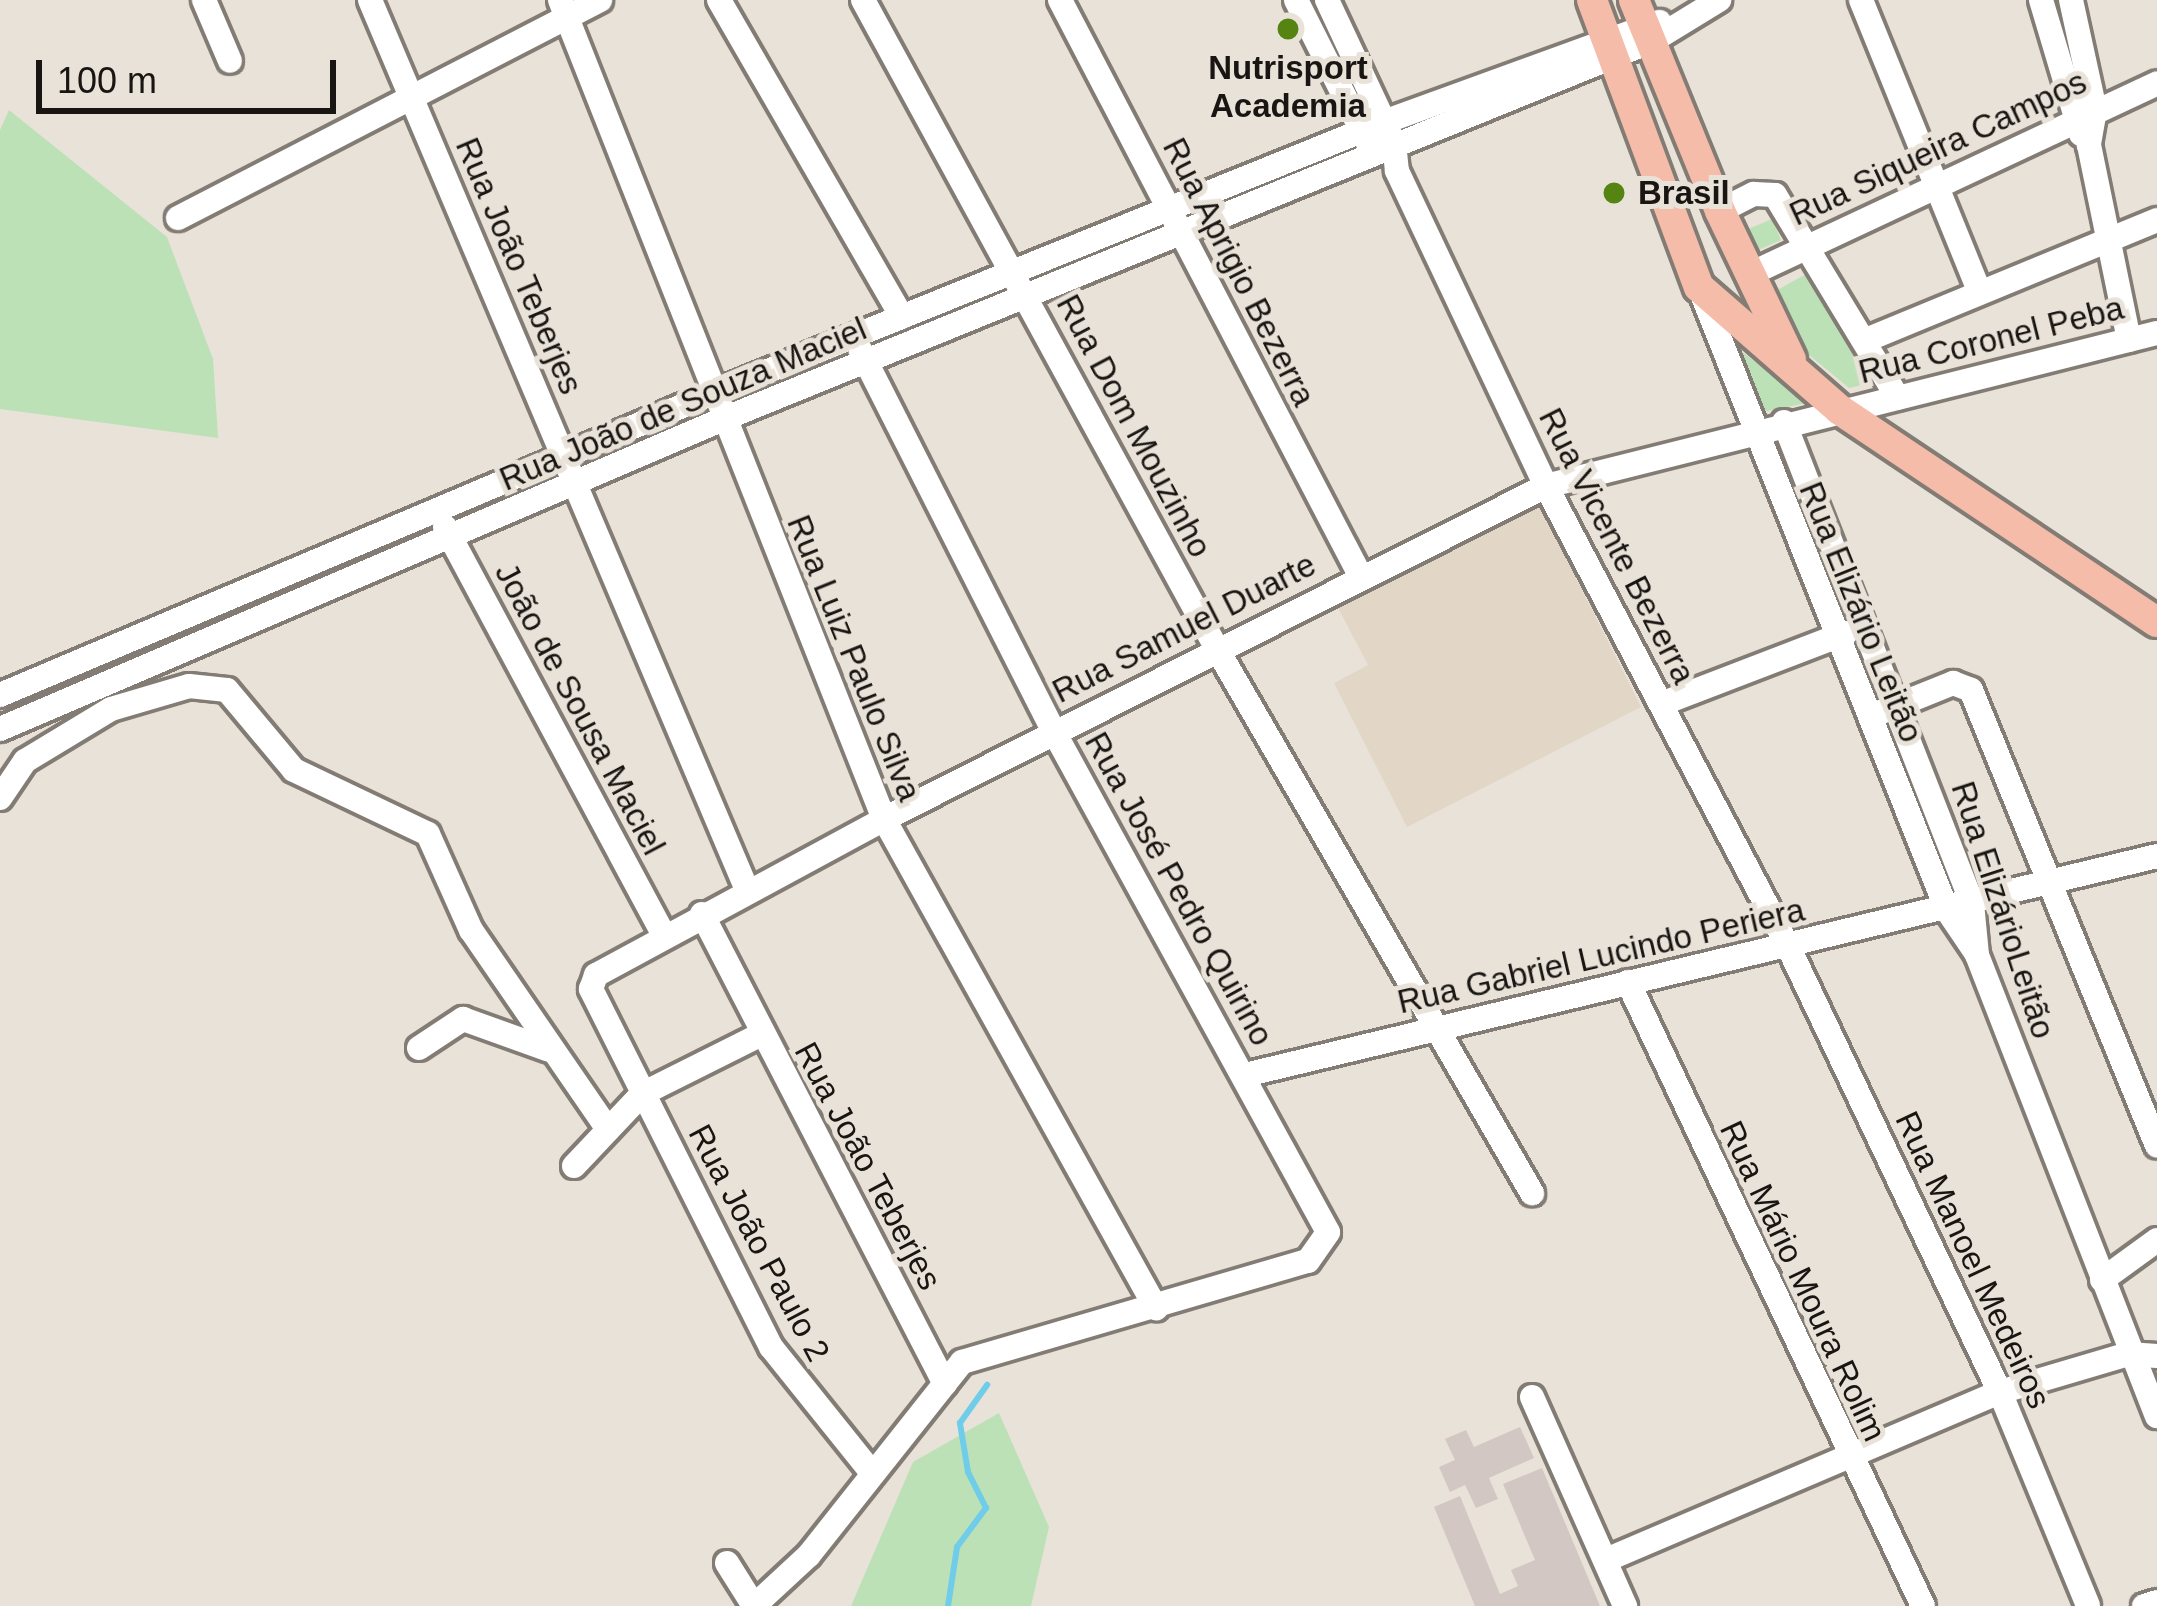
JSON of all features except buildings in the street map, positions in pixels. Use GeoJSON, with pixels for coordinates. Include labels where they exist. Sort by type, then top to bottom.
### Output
{"type":"FeatureCollection","features":[{"type":"Feature","properties":{"kind":"main road"},"geometry":{"type":"LineString","coordinates":[[1592,0],[1699,287],[1840,410],[2157,622]]}},
{"type":"Feature","properties":{"kind":"main road"},"geometry":{"type":"LineString","coordinates":[[1651,21],[1720,212],[1796,370]]}},
{"type":"Feature","properties":{"kind":"street"},"geometry":{"type":"LineString","coordinates":[[204,0],[230,61]]}},
{"type":"Feature","properties":{"kind":"street","name":"Rua João Teberjes"},"geometry":{"type":"LineString","coordinates":[[370,0],[747,890]]}},
{"type":"Feature","properties":{"kind":"street"},"geometry":{"type":"LineString","coordinates":[[178,218],[414,101],[564,10],[600,0]]}},
{"type":"Feature","properties":{"kind":"street"},"geometry":{"type":"LineString","coordinates":[[719,0],[902,317]]}},
{"type":"Feature","properties":{"kind":"street","name":"Rua Dom Mouzinho"},"geometry":{"type":"LineString","coordinates":[[863,0],[1217,649],[1439,1025],[1532,1193]]}},
{"type":"Feature","properties":{"kind":"street","name":"Rua Aprigio Bezerra"},"geometry":{"type":"LineString","coordinates":[[1060,0],[1360,575]]}},
{"type":"Feature","properties":{"kind":"street","name":"Rua Vicente Bezerra"},"geometry":{"type":"LineString","coordinates":[[1296,0],[1397,171],[1546,486],[1788,946]]}},
{"type":"Feature","properties":{"kind":"street","name":"Rua Vicente Bezerra"},"geometry":{"type":"LineString","coordinates":[[1327,0],[1378,137]]}},
{"type":"Feature","properties":{"kind":"street","name":"Rua João de Souza Maciel"},"geometry":{"type":"LineString","coordinates":[[0,695],[438,514],[711,394],[1014,273],[1175,220],[1610,46],[1651,21],[1719,0]]}},
{"type":"Feature","properties":{"kind":"street"},"geometry":{"type":"LineString","coordinates":[[1862,0],[1979,291]]}},
{"type":"Feature","properties":{"kind":"street"},"geometry":{"type":"LineString","coordinates":[[2041,0],[2083,116]]}},
{"type":"Feature","properties":{"kind":"street"},"geometry":{"type":"LineString","coordinates":[[2071,0],[2083,116],[2129,340]]}},
{"type":"Feature","properties":{"kind":"street","name":"Rua Luiz Paulo Silva"},"geometry":{"type":"LineString","coordinates":[[564,10],[721,420],[884,819],[1156,1308]]}},
{"type":"Feature","properties":{"kind":"street","name":"Rua Siqueira Campos"},"geometry":{"type":"LineString","coordinates":[[1748,275],[1937,191],[2157,83]]}},
{"type":"Feature","properties":{"kind":"street"},"geometry":{"type":"LineString","coordinates":[[1720,212],[1754,194],[1775,195],[1898,398]]}},
{"type":"Feature","properties":{"kind":"street","name":"Rua João de Souza Maciel"},"geometry":{"type":"LineString","coordinates":[[0,729],[721,420],[1027,296],[1175,220]]}},
{"type":"Feature","properties":{"kind":"street"},"geometry":{"type":"LineString","coordinates":[[1866,340],[2157,220]]}},
{"type":"Feature","properties":{"kind":"street","name":"Rua Elizário Leitão"},"geometry":{"type":"LineString","coordinates":[[1699,287],[1751,429],[1946,910],[1977,955]]}},
{"type":"Feature","properties":{"kind":"street","name":"Rua Coronel Peba"},"geometry":{"type":"LineString","coordinates":[[1840,410],[2157,333]]}},
{"type":"Feature","properties":{"kind":"street","name":"Rua José Pedro Quirino"},"geometry":{"type":"LineString","coordinates":[[854,337],[1054,732],[1324,1214],[1323,1249],[1308,1261],[1156,1308]]}},
{"type":"Feature","properties":{"kind":"street","name":"Rua Samuel Duarte"},"geometry":{"type":"LineString","coordinates":[[590,980],[702,914],[884,819],[1360,575],[1546,486],[1751,429],[1840,410]]}},
{"type":"Feature","properties":{"kind":"street","name":"Rua ElizárioLeitão"},"geometry":{"type":"LineString","coordinates":[[1784,422],[1972,903],[1977,955],[2128,1354],[2157,1416]]}},
{"type":"Feature","properties":{"kind":"street","name":"João de Sousa Maciel"},"geometry":{"type":"LineString","coordinates":[[438,514],[664,935]]}},
{"type":"Feature","properties":{"kind":"street"},"geometry":{"type":"LineString","coordinates":[[1661,704],[1864,626]]}},
{"type":"Feature","properties":{"kind":"street"},"geometry":{"type":"LineString","coordinates":[[1868,717],[1964,681],[2157,1146]]}},
{"type":"Feature","properties":{"kind":"street"},"geometry":{"type":"LineString","coordinates":[[0,798],[25,761],[111,710],[189,686],[226,690],[294,770],[428,834],[471,930],[608,1130]]}},
{"type":"Feature","properties":{"kind":"street","name":"Rua Gabriel Lucindo Periera"},"geometry":{"type":"LineString","coordinates":[[1245,1075],[2157,856]]}},
{"type":"Feature","properties":{"kind":"street","name":"Rua João Teberjes"},"geometry":{"type":"LineString","coordinates":[[702,914],[945,1384]]}},
{"type":"Feature","properties":{"kind":"street","name":"Rua Manoel Medeiros"},"geometry":{"type":"LineString","coordinates":[[1788,946],[2000,1392],[2088,1606]]}},
{"type":"Feature","properties":{"kind":"street","name":"Rua João Paulo 2"},"geometry":{"type":"LineString","coordinates":[[590,980],[642,1094],[771,1347],[872,1473]]}},
{"type":"Feature","properties":{"kind":"street","name":"Rua Mário Moura Rolim"},"geometry":{"type":"LineString","coordinates":[[1628,982],[1847,1456],[1922,1606]]}},
{"type":"Feature","properties":{"kind":"street"},"geometry":{"type":"LineString","coordinates":[[419,1048],[463,1019],[549,1050]]}},
{"type":"Feature","properties":{"kind":"street"},"geometry":{"type":"LineString","coordinates":[[574,1166],[642,1094],[762,1034]]}},
{"type":"Feature","properties":{"kind":"street"},"geometry":{"type":"LineString","coordinates":[[2102,1280],[2157,1240]]}},
{"type":"Feature","properties":{"kind":"street"},"geometry":{"type":"LineString","coordinates":[[727,1563],[754,1606],[809,1555],[962,1362],[1156,1308]]}},
{"type":"Feature","properties":{"kind":"street"},"geometry":{"type":"LineString","coordinates":[[1606,1560],[2000,1392],[2128,1354],[2157,1356]]}},
{"type":"Feature","properties":{"kind":"street"},"geometry":{"type":"LineString","coordinates":[[1532,1397],[1625,1606]]}},
{"type":"Feature","properties":{"kind":"street"},"geometry":{"type":"LineString","coordinates":[[2144,1606],[2157,1602]]}},
{"type":"Feature","properties":{"kind":"shaded area"},"geometry":{"type":"Polygon","coordinates":[[[1537,501],[1641,707],[1407,827],[1334,683],[1368,665],[1336,604],[1537,501]]]}},
{"type":"Feature","properties":{"kind":"green space"},"geometry":{"type":"Polygon","coordinates":[[[9,110],[167,237],[213,359],[218,438],[0,409],[0,130],[9,110]]]}},
{"type":"Feature","properties":{"kind":"green space"},"geometry":{"type":"Polygon","coordinates":[[[1772,219],[1781,240],[1756,251],[1747,230],[1772,219]]]}},
{"type":"Feature","properties":{"kind":"green space"},"geometry":{"type":"Polygon","coordinates":[[[1806,274],[1875,382],[1849,388],[1791,340],[1772,293],[1806,274]]]}},
{"type":"Feature","properties":{"kind":"green space"},"geometry":{"type":"Polygon","coordinates":[[[1734,346],[1781,381],[1817,401],[1757,413],[1734,346]]]}},
{"type":"Feature","properties":{"kind":"green space"},"geometry":{"type":"Polygon","coordinates":[[[1781,442],[1837,588],[1829,591],[1773,445],[1781,442]]]}},
{"type":"Feature","properties":{"kind":"green space"},"geometry":{"type":"Polygon","coordinates":[[[999,1413],[1049,1527],[1031,1606],[851,1606],[913,1462],[999,1413]]]}},
{"type":"Feature","properties":{"kind":"waterway"},"geometry":{"type":"LineString","coordinates":[[948,1606],[957,1547],[986,1508],[968,1472],[960,1423],[987,1385]]}},
{"type":"Feature","properties":{"kind":"place","name":"Nutrisport Academia"},"geometry":{"type":"Point","coordinates":[1288,29]}},
{"type":"Feature","properties":{"kind":"place","name":"Brasil"},"geometry":{"type":"Point","coordinates":[1614,193]}}]}
